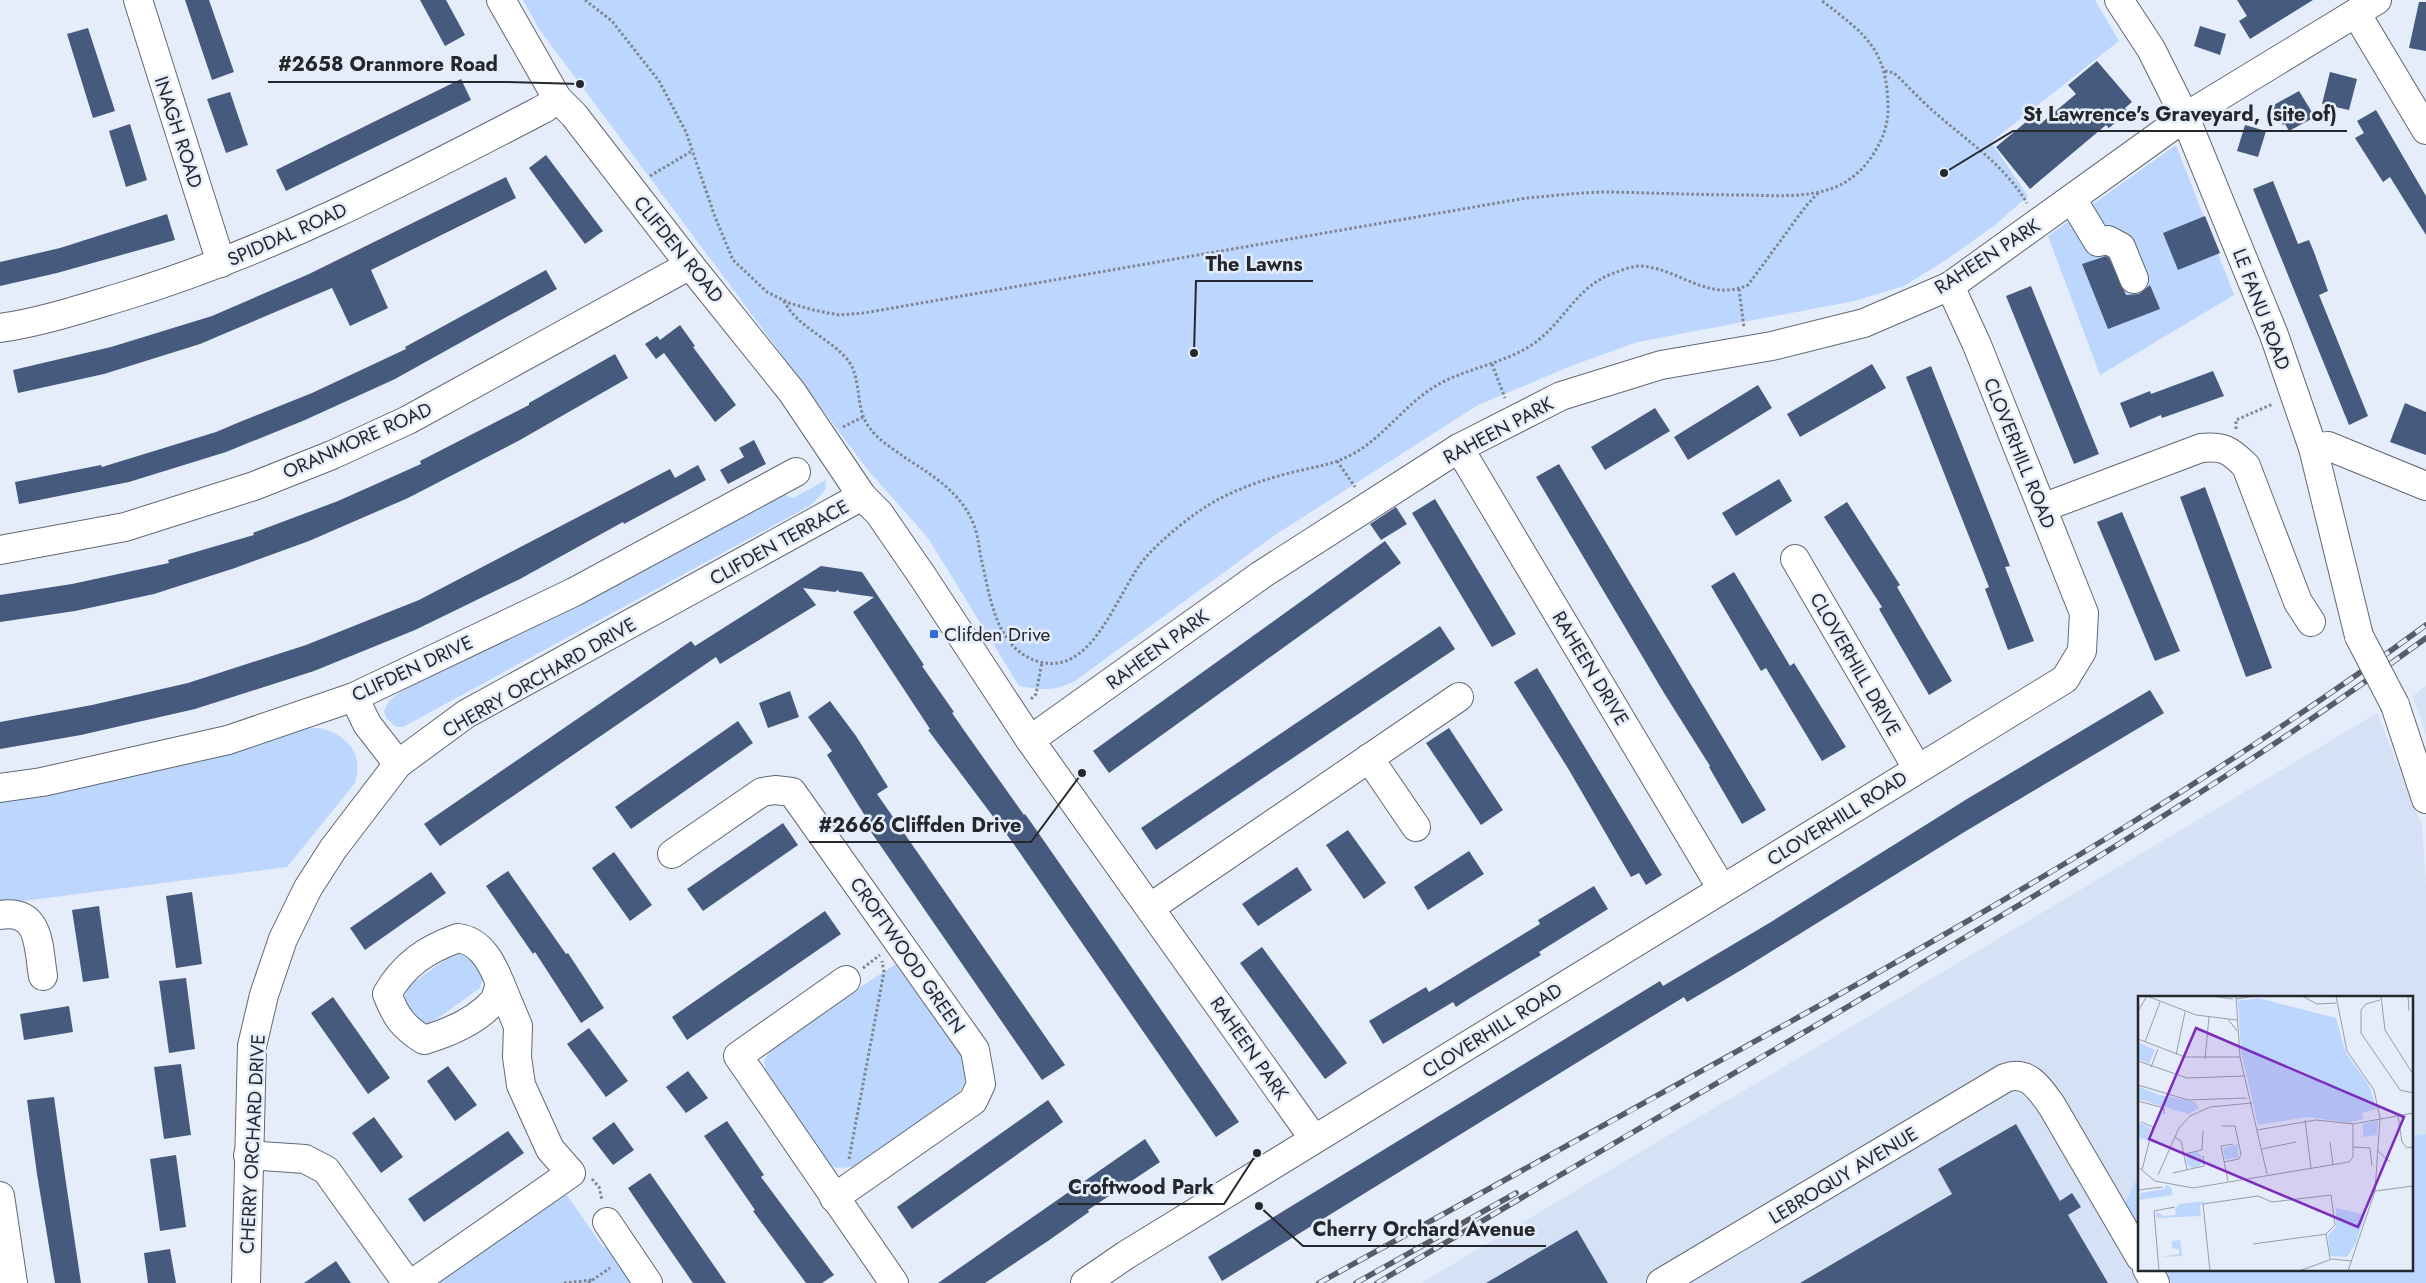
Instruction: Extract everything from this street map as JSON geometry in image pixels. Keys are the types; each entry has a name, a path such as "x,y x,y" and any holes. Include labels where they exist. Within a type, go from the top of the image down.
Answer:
{"street":[{"name":"INAGH ROAD","path":"138,0 221,263"},
{"name":"CLIFDEN ROAD","path":"501,0 557,98 574,115 690,265 792,392 862,496"},
{"name":"LE FANU ROAD","path":"2119,0 2151,49 2185,117 2274,336 2312,448 2359,636 2396,705 2426,799"},
{"name":"RAHEEN PARK","path":"1314,1139 1151,907 1030,740 1261,575 1459,448 1561,396 1661,365 1746,351 1864,324 1950,286 2185,117 2367,6"},
{"path":"2367,6 2426,130"},
{"name":"SPIDDAL ROAD","path":"0,328 66,314 145,290 289,236 399,184 545,108 557,98"},
{"path":"2072,199 2098,242 2108,240 2121,247 2134,279"},
{"name":"ORANMORE ROAD","path":"0,550 125,527 254,486 332,455 408,420 690,265"},
{"name":"CLOVERHILL ROAD","path":"1085,1283 1126,1255 1314,1139 2064,679 2082,651 2084,613 1977,345 1950,286"},
{"path":"2042,508 2201,448 2219,446 2233,453 2246,466 2298,602 2311,622"},
{"path":"2312,448 2328,446 2426,486"},
{"name":"RAHEEN DRIVE","path":"1459,448 1722,889"},
{"name":"CLIFDEN DRIVE","path":"0,788 42,782 228,740 354,697 574,592 796,472"},
{"name":"CLIFDEN TERRACE","path":"673,601 862,496 879,513 918,568 1030,740"},
{"name":"CLOVERHILL DRIVE","path":"1795,560 1917,768"},
{"name":"CHERRY ORCHARD DRIVE","path":"246,1283 252,1046 264,995 283,939 308,888 333,849 398,764 466,714 673,601"},
{"path":"354,697 367,724 398,764"},
{"path":"1151,907 1459,697"},
{"path":"1369,758 1416,827"},
{"name":"CROFTWOOD GREEN","path":"672,854 762,792 775,790 792,792 890,948 974,1050 981,1084 973,1101 845,1190"},
{"path":"0,916 13,913 29,920 35,930 43,976"},
{"path":"846,980 738,1056 845,1190 894,1283"},
{"path":"413,1283 571,1174 550,1149 521,1085 517,1057 518,1026 500,983"},
{"name":"LEBROQUY AVENUE","path":"1661,1283 2005,1078 2019,1075 2027,1077 2040,1088 2052,1106 2138,1254"},
{"path":"248,1156 305,1159 326,1170 407,1283"},
{"path":"0,1196 13,1283"},
{"path":"607,1222 648,1283"},
{"path":"2148,1270 2155,1283"}],"path":[{"path":"585,0 612,21 659,81 686,132 715,217 733,260 767,292 784,300 839,315 864,313 1526,198 1606,192 1788,196 1820,192 1843,184 1860,172 1884,134 1888,114 1888,88 1885,70 1875,48 1858,28 1821,0"},
{"path":"1885,70 1894,73 1938,116 1976,145 2003,170 2038,223"},
{"path":"632,191 654,174 692,151"},
{"path":"784,300 788,309 804,324 836,347 850,362 858,384 861,410 867,426 880,440 948,487 964,508 974,526 993,614 1008,638 1027,656 1042,662 1059,663 1085,649 1099,633 1145,557 1177,529 1216,500 1251,485 1352,455 1377,438 1419,398 1439,384 1492,364 1532,345 1554,328 1574,300 1596,280 1638,266 1665,271 1715,290 1735,291 1748,285 1806,206 1820,192"},
{"path":"1739,289 1746,351"},
{"path":"1492,364 1512,421"},
{"path":"2233,453 2236,420 2294,394"},
{"path":"1337,461 1368,506"},
{"path":"1013,714 1036,694 1042,662"},
{"path":"846,980 890,948"},
{"path":"845,1190 884,972 890,948"},
{"path":"571,1174 589,1176 599,1187 607,1222"},
{"path":"564,1283 593,1280"}],"shaded area":[{"path":"523,0 2095,0 2119,41 1991,142 2028,196 1995,225 1946,260 1904,286 1854,301 1638,342 1576,364 1478,405 1275,535 1075,681 1060,687 1042,689 1019,686 928,538 867,469 539,29"},
{"path":"2176,145 2234,295 2100,375 2048,236"},
{"path":"826,480 825,490 811,505 403,727 396,727 386,718 384,711 389,701 400,692 591,595 780,493 793,498"},
{"path":"2426,686 2426,735 2413,696"},
{"path":"2377,713 2422,826 2426,885 2426,1283 1421,1283"},
{"path":"320,728 332,732 347,742 356,756 357,773 355,783 287,867 0,904 0,798 299,729"},
{"path":"455,953 470,955 484,973 480,988 434,1021 427,1023 413,1019 404,1000 408,986"},
{"path":"899,962 967,1060 967,1078 959,1093 855,1167 836,1168 820,1159 767,1081 764,1061 775,1043"},
{"path":"2426,1134 2426,1283 2171,1283 2164,1270 2414,1270 2414,1136"},
{"path":"2138,1181 2138,1229 2124,1206 2135,1182"},
{"path":"564,1191 603,1247 610,1248 636,1283 440,1283 444,1275"}],"building":[{"path":"185,0 209,0 234,72 212,80"},
{"path":"420,0 446,0 465,35 445,46"},
{"path":"2237,0 2313,0 2250,39 2239,21 2247,16"},
{"path":"2419,2 2426,2 2426,51 2409,48"},
{"path":"2200,26 2226,34 2220,55 2194,46"},
{"path":"88,28 115,111 93,118 67,34"},
{"path":"2097,61 2132,102 2125,108 2128,112 2109,128 2106,125 2030,189 1996,147 2032,117 2039,125 2076,94 2068,85"},
{"path":"2330,72 2357,79 2349,110 2322,104"},
{"path":"461,79 471,100 286,191 276,170"},
{"path":"2299,91 2315,117 2289,131 2285,124 2283,125 2272,106"},
{"path":"230,92 248,145 226,153 207,99"},
{"path":"2376,110 2426,196 2426,235 2390,177 2383,182 2355,138 2364,133 2357,121"},
{"path":"130,124 147,180 126,187 109,131"},
{"path":"2245,125 2266,131 2258,157 2237,151"},
{"path":"546,155 603,231 585,244 529,168"},
{"path":"506,177 516,198 371,270 388,308 350,326 332,288 200,344 104,374 18,393 13,370 111,347 212,316 309,274"},
{"path":"2273,181 2298,244 2309,240 2314,252 2328,291 2319,295 2368,416 2349,425 2253,189"},
{"path":"167,214 175,240 57,273 0,286 0,262 60,248"},
{"path":"2205,216 2220,253 2178,270 2163,233"},
{"path":"2106,256 2109,258 2126,295 2139,294 2150,285 2160,309 2108,329 2082,264"},
{"path":"546,270 557,289 395,379 305,420 226,452 129,482 19,504 15,482 101,465 102,467 216,432 312,393 406,349 405,347"},
{"path":"2031,286 2099,454 2074,464 2006,296"},
{"path":"680,325 695,346 693,347 736,405 715,422 664,353 656,359 645,344 657,336 660,340"},
{"path":"615,354 628,378 520,440 408,498 309,541 235,568 154,594 75,611 0,622 0,595 72,584 169,563 168,560 254,535 253,533 338,501 421,464 420,461 529,405 529,403"},
{"path":"1872,364 1886,388 1800,437 1787,414"},
{"path":"1931,366 2010,566 2005,567 2034,641 2008,650 1985,589 1989,587 1906,377"},
{"path":"2213,371 2224,396 2162,418 2161,415 2130,428 2120,403 2150,391 2151,394"},
{"path":"1758,385 1772,408 1688,460 1674,437"},
{"path":"2405,403 2426,412 2426,455 2390,442"},
{"path":"1655,408 1670,431 1605,470 1591,447"},
{"path":"754,440 766,464 728,484 720,470 744,457 739,448"},
{"path":"1559,464 1766,810 1742,824 1710,766 1664,693 1536,477"},
{"path":"698,465 706,480 624,524 623,522 520,579 415,630 314,671 195,709 81,735 0,749 0,722 92,705 188,683 306,645 419,600 670,469 675,478"},
{"path":"1779,479 1792,501 1736,536 1722,513"},
{"path":"2205,487 2272,668 2246,677 2180,497"},
{"path":"1435,499 1516,634 1492,647 1412,513"},
{"path":"1847,502 1900,585 1897,587 1952,681 1929,695 1879,609 1882,607 1824,517"},
{"path":"1396,507 1407,524 1381,540 1370,524"},
{"path":"2122,512 2180,651 2155,661 2097,522"},
{"path":"1385,541 1401,563 1109,773 1093,751"},
{"path":"821,566 862,572 954,712 952,713 1035,828 1239,1122 1216,1137 1013,843 928,730 930,729 853,612 874,597 839,592 838,590 835,592 803,588 816,605 720,664 716,657 440,846 424,824 691,641 695,646"},
{"path":"1734,572 1790,666 1794,663 1846,747 1822,761 1766,668 1761,671 1711,586"},
{"path":"1440,626 1455,649 1156,850 1141,828"},
{"path":"1537,668 1662,875 1646,885 1639,873 1631,877 1569,770 1514,682"},
{"path":"2150,690 2164,713 1966,831 1743,969 1687,1002 1684,997 1222,1281 1208,1257 1660,981 1663,986 1771,922 1967,799"},
{"path":"790,691 799,717 768,728 759,703"},
{"path":"830,701 856,736 888,787 877,794 1065,1065 1042,1080 869,829 872,827 827,755 832,751 808,717"},
{"path":"738,721 753,743 631,829 615,807"},
{"path":"1449,728 1503,810 1481,825 1426,743"},
{"path":"783,823 798,845 703,911 687,889"},
{"path":"1348,830 1386,883 1364,899 1326,845"},
{"path":"1469,851 1484,874 1428,910 1414,887"},
{"path":"614,852 652,905 630,921 592,868"},
{"path":"1297,867 1312,890 1258,926 1242,904"},
{"path":"508,871 566,954 568,953 604,1008 581,1023 535,952 533,954 486,886"},
{"path":"431,872 446,893 365,950 350,928"},
{"path":"1594,886 1608,909 1539,952 1541,955 1456,1007 1453,1002 1383,1044 1369,1021 1426,987 1429,992 1540,924 1538,920"},
{"path":"192,892 202,964 176,968 166,896"},
{"path":"99,906 109,978 83,982 72,910"},
{"path":"825,911 841,934 687,1040 672,1017"},
{"path":"1262,947 1347,1063 1325,1079 1240,963"},
{"path":"186,978 195,1049 169,1053 159,981"},
{"path":"333,997 390,1078 368,1094 311,1013"},
{"path":"69,1006 73,1032 24,1040 20,1014"},
{"path":"589,1028 628,1081 606,1097 567,1044"},
{"path":"181,1064 191,1135 164,1139 154,1067"},
{"path":"448,1066 477,1105 455,1121 427,1081"},
{"path":"688,1071 708,1098 686,1113 666,1087"},
{"path":"54,1097 81,1283 55,1283 37,1174 27,1100"},
{"path":"1048,1100 1063,1122 912,1229 897,1207"},
{"path":"374,1117 403,1157 381,1173 352,1133"},
{"path":"727,1121 764,1175 761,1177 834,1275 822,1283 806,1283 753,1211 755,1210 704,1136"},
{"path":"614,1122 634,1150 613,1165 592,1138"},
{"path":"2016,1124 2060,1201 2072,1193 2081,1207 2068,1215 2108,1283 1800,1283 1952,1194 1938,1169"},
{"path":"508,1131 524,1153 424,1222 408,1199"},
{"path":"1145,1139 1160,1162 1088,1210 1089,1212 1048,1241 985,1283 938,1283"},
{"path":"176,1155 186,1227 160,1231 150,1159"},
{"path":"650,1173 726,1283 693,1283 628,1188"},
{"path":"1577,1230 1608,1283 1486,1283"},
{"path":"170,1249 176,1283 148,1283 144,1253"},
{"path":"336,1261 351,1283 304,1283"}],"railway":[{"path":"1319,1283 1965,923 2122,829 2199,780 2276,730 2426,625"},
{"path":"1377,1283 1898,978 2052,885 2279,741 2426,638"},
{"path":"1356,1283 1516,1193"}],"place":[{"name":"#2658 Oranmore Road","path":"580,84"},
{"name":"St Lawrence's Graveyard, (site of)","path":"1944,173"},
{"name":"The Lawns","path":"1194,353"},
{"name":"Clifden Drive","path":"934,634"},
{"name":"#2666 Cliffden Drive","path":"1082,773"},
{"name":"Croftwood Park","path":"1257,1153"},
{"name":"Cherry Orchard Avenue","path":"1259,1206"}]}
